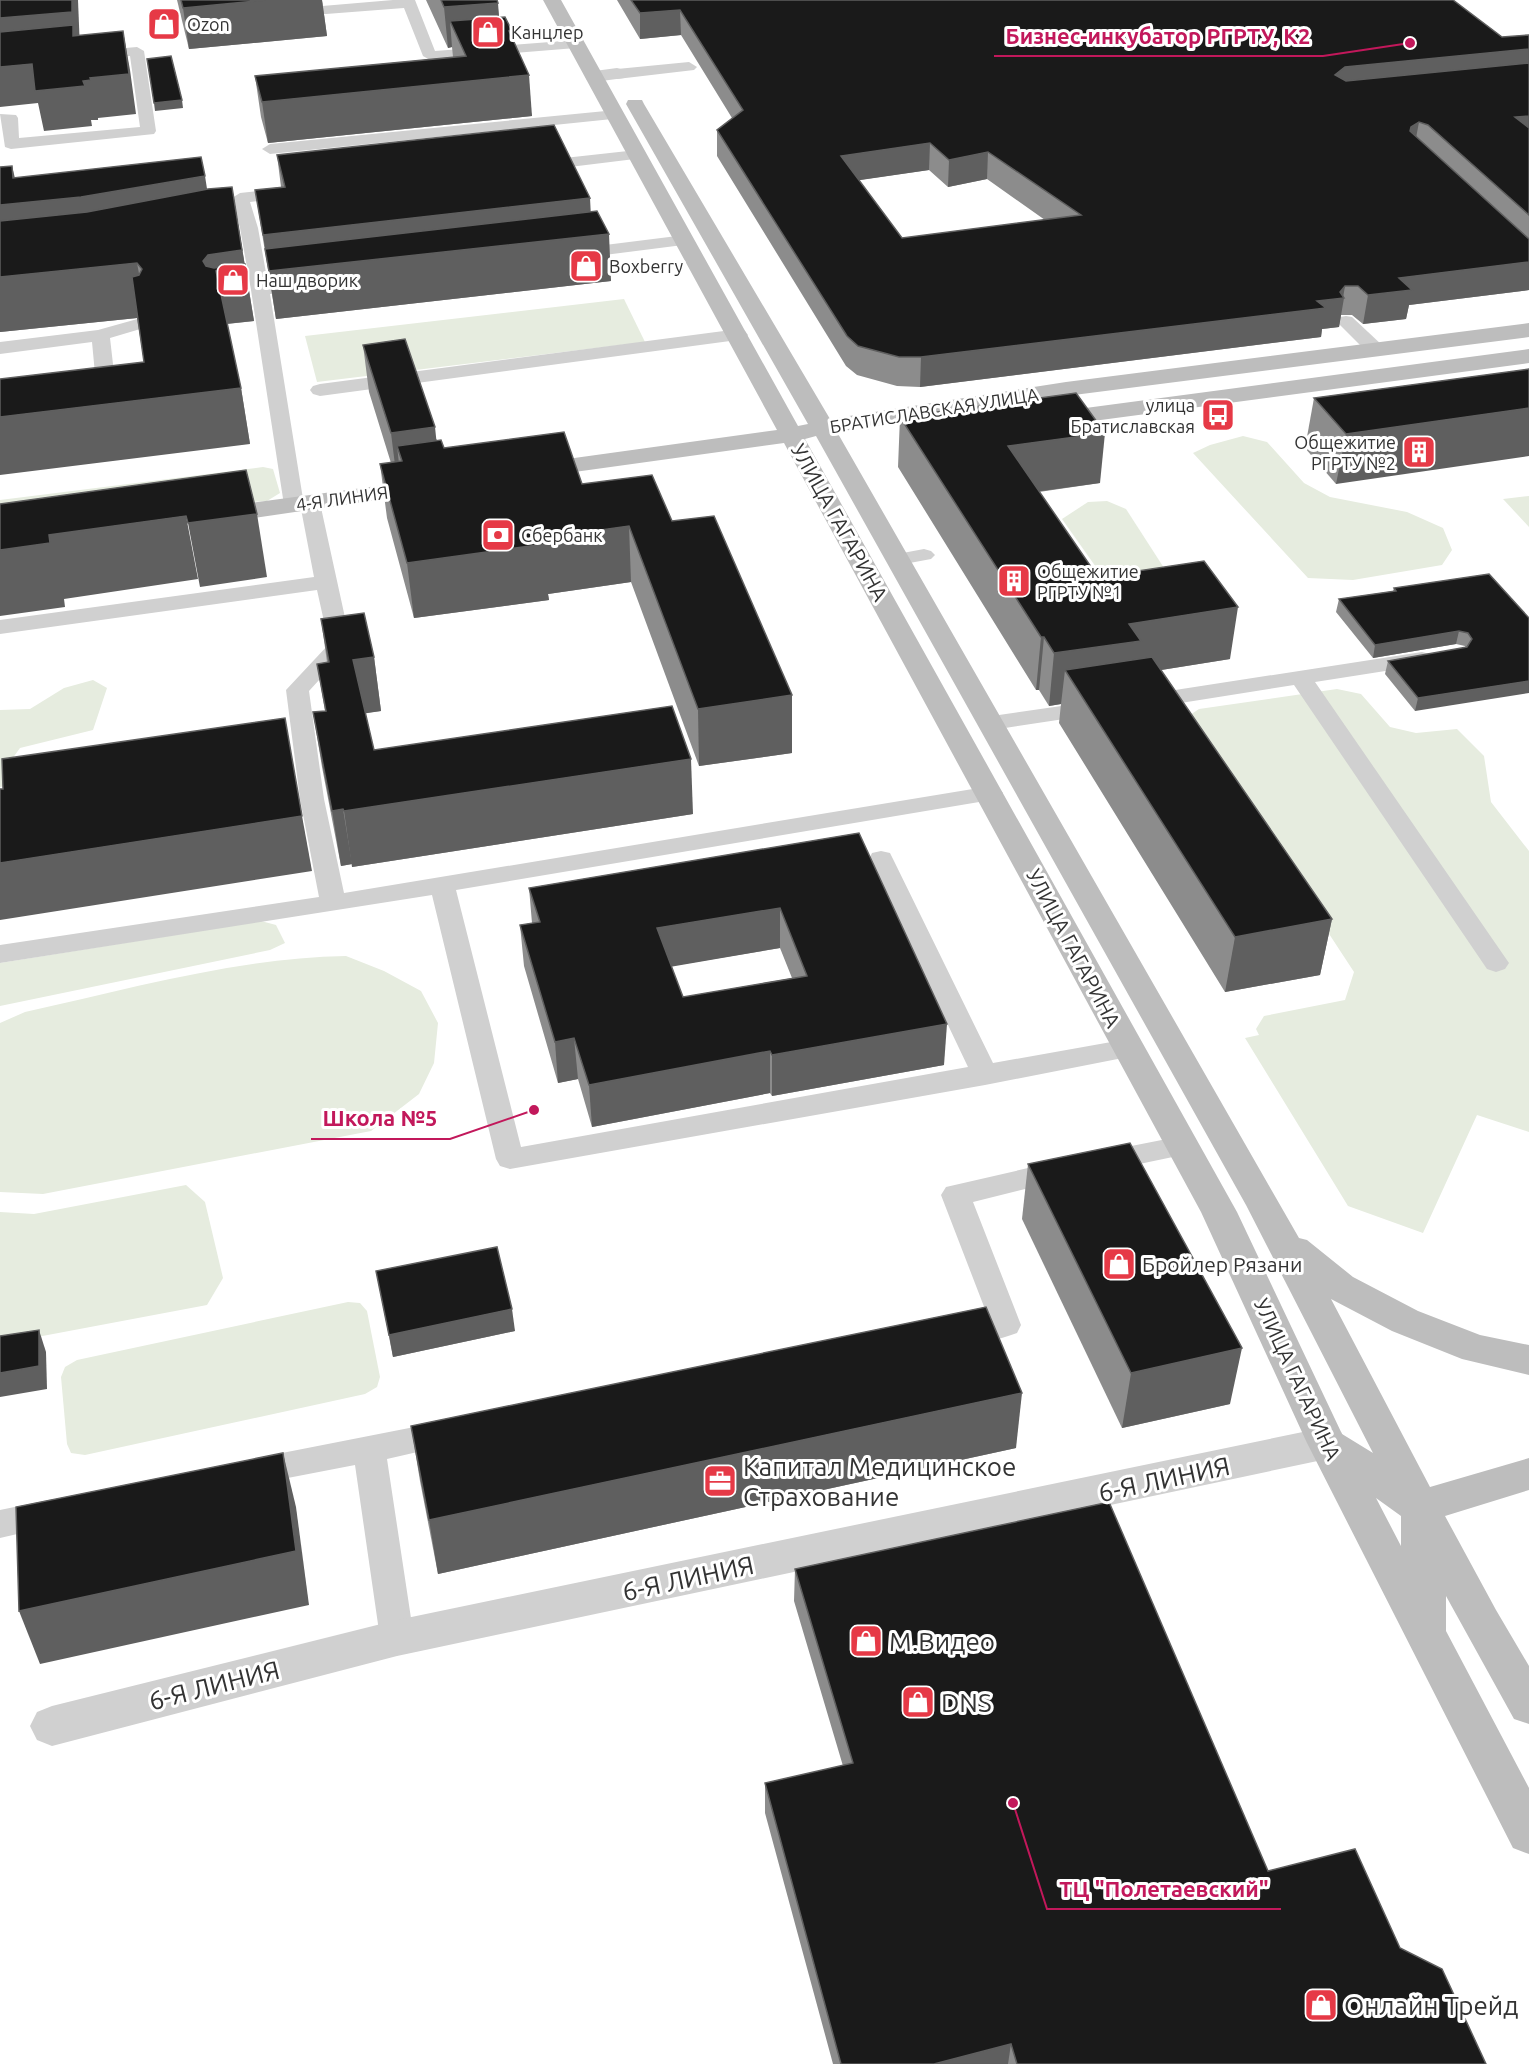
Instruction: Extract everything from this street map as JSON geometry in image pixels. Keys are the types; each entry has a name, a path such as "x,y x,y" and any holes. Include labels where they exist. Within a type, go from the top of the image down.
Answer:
{"main road":[{"name":"УЛИЦА ГАГАРИНА","path":"552,0 739,335 1220,1212 1327,1443 1529,1833"},
{"name":"УЛИЦА ГАГАРИНА","path":"606,52 617,74 912,557 992,723 1285,1243 1481,1623 1528,1702"},
{"name":"БРАТИСЛАВСКАЯ УЛИЦА","path":"792,435 840,439 1066,389 1529,330"},
{"name":"БРАТИСЛАВСКАЯ УЛИЦА","path":"1023,424 1529,356"},
{"path":"505,475 792,435"},
{"name":"4-Я ЛИНИЯ","path":"188,520 447,483"},
{"path":"1285,1243 1340,1287 1405,1321 1475,1349 1529,1360"},
{"path":"1327,1443 1420,1507"},
{"path":"1420,1507 1529,1474"},
{"path":"1420,1507 1428,1640"}],"street":[{"path":"594,76 617,74"},
{"name":"6-Я ЛИНИЯ","path":"52,1726 397,1638 1327,1443"}],"lane":[{"path":"267,15 409,1 430,56 576,44"},
{"path":"0,119 10,118 11,144 148,131 137,51 80,56"},
{"path":"617,74 689,67"},
{"path":"270,149 616,115"},
{"path":"518,168 637,155"},
{"path":"309,190 240,198 243,229 260,290 302,504 326,582 340,645 297,690 312,799 333,903"},
{"path":"552,257 685,240"},
{"path":"260,290 330,282"},
{"path":"243,312 263,309"},
{"path":"1346,321 1376,350"},
{"path":"0,348 100,335 141,323"},
{"path":"83,402 107,399 100,335"},
{"path":"320,390 739,335"},
{"path":"0,627 326,582"},
{"path":"992,723 1301,679 1445,655"},
{"path":"1301,679 1496,963"},
{"path":"0,954 333,903 991,793"},
{"path":"880,860 985,1075"},
{"path":"442,885 510,1159 1128,1048"},
{"path":"936,1339 1006,1325 956,1195 1182,1146"},
{"path":"219,1479 473,1428"},
{"path":"369,1448 397,1638"},
{"path":"0,1524 81,1508"}],"shaded area":[{"path":"624,299 645,342 317,382 305,336"},
{"path":"1243,436 1267,442 1304,483 1330,497 1407,512 1443,528 1452,550 1442,565 1353,580 1308,578 1193,453 1210,445"},
{"path":"263,467 273,469 280,493 267,501 0,518 0,500"},
{"path":"1529,496 1529,527 1503,499"},
{"path":"1107,501 1126,509 1175,585 1115,594 1062,519 1088,502"},
{"path":"93,680 107,688 93,730 20,748 12,759 15,784 0,787 0,710 30,709 64,688"},
{"path":"1337,689 1361,694 1390,727 1416,733 1457,729 1484,756 1491,802 1529,851 1529,1132 1477,1115 1423,1233 1348,1206 1245,1038 1259,1035 1256,1029 1264,1016 1345,1000 1354,972 1187,717 1199,709"},
{"path":"261,921 276,925 285,943 270,950 0,1006 0,963"},
{"path":"346,956 384,971 421,991 438,1023 434,1063 419,1094 371,1131 43,1194 0,1192 0,1023 25,1012 184,976 265,962"},
{"path":"186,1185 205,1202 223,1278 207,1305 0,1344 0,1212 34,1214"},
{"path":"348,1302 360,1303 367,1311 380,1377 377,1387 365,1394 85,1455 71,1453 67,1444 61,1377 65,1367 77,1360"}],"building":[{"path":"0,0 72,0 72,12 0,18"},
{"path":"181,0 266,0 183,8"},
{"path":"441,0 497,0 498,3 444,7"},
{"path":"631,0 1453,0 1502,37 1529,35 1529,49 1345,67 1335,75 1346,81 1529,63 1529,116 1515,117 1529,128 1529,215 1428,125 1419,122 1411,127 1410,131 1529,239 1529,262 1399,278 1412,290 1368,295 1358,286 1345,286 1340,292 1344,298 1317,301 1326,308 921,357 899,357 858,346 847,336 717,130 743,110 680,10 640,13","holes":["930,143 949,160 988,152 1081,215 902,238 841,156"]},
{"path":"505,17 529,75 262,102 255,76 466,56 450,21"},
{"path":"73,25 73,36 123,31 129,74 90,78 91,80 83,81 85,86 35,91 32,64 0,67 0,32"},
{"path":"171,56 182,100 154,103 147,59"},
{"path":"554,125 590,198 263,235 255,190 285,187 277,155"},
{"path":"201,157 205,176 81,197 0,205 0,167 12,166 13,178"},
{"path":"232,187 242,250 208,255 203,261 206,266 214,268 245,264 245,268 216,271 241,388 0,417 0,379 144,362 132,277 139,275 142,269 137,263 0,277 0,221 87,212 208,189"},
{"path":"597,211 609,234 269,271 265,249"},
{"path":"405,339 435,427 391,433 363,345"},
{"path":"1529,369 1529,408 1346,434 1314,398"},
{"path":"1076,393 1105,433 1008,446 1098,577 1204,561 1238,607 1129,624 1141,641 1054,653 1044,637 1041,637 900,417"},
{"path":"564,432 582,484 652,475 672,521 714,516 792,695 698,709 629,526 543,538 545,544 407,563 380,464 402,461 397,446 441,440 444,448"},
{"path":"246,470 257,514 188,523 186,516 49,535 50,543 0,550 0,504"},
{"path":"1489,574 1529,618 1529,681 1418,698 1388,661 1467,647 1472,639 1468,633 1459,631 1375,645 1339,599 1396,591 1394,588"},
{"path":"364,613 374,657 353,660 374,750 672,706 691,759 332,811 313,712 326,711 317,664 329,662 321,619"},
{"path":"1152,657 1332,919 1235,937 1065,670"},
{"path":"285,718 302,816 0,863 2,759"},
{"path":"859,833 947,1024 772,1055 770,1051 589,1085 574,1038 555,1042 520,925 540,922 529,888","holes":["780,908 807,976 683,997 657,928"]},
{"path":"1130,1143 1242,1348 1131,1373 1028,1164"},
{"path":"497,1247 512,1309 389,1335 376,1271"},
{"path":"986,1307 1022,1393 429,1520 411,1426"},
{"path":"39,1330 39,1366 0,1373 0,1336"},
{"path":"283,1453 296,1551 19,1611 16,1507"},
{"path":"1109,1502 1268,1871 1355,1849 1400,1948 1442,1969 1486,2064 1017,2064 1011,2044 934,2064 841,2064 765,1783 853,1763 795,1569"}],"place":[{"name":"Ozon","path":"164,24"},
{"name":"Канцлер","path":"488,32"},
{"name":"Бизнес-инкубатор РГРТУ, К2","path":"1410,43"},
{"name":"Boxberry","path":"586,266"},
{"name":"Наш дворик","path":"233,280"},
{"name":"улица Братиславская","path":"1218,415"},
{"name":"Общежитие РГРТУ №2","path":"1419,452"},
{"name":"Сбербанк","path":"498,535"},
{"name":"Общежитие РГРТУ №1","path":"1014,581"},
{"name":"Школа №5","path":"534,1110"},
{"name":"Бройлер Рязани","path":"1119,1264"},
{"name":"Капитал Медицинское Страхование","path":"720,1481"},
{"name":"М.Видео","path":"866,1641"},
{"name":"DNS","path":"918,1702"},
{"name":"ТЦ \"Полетаевский\"","path":"1013,1803"},
{"name":"Онлайн Трейд","path":"1321,2005"}]}
